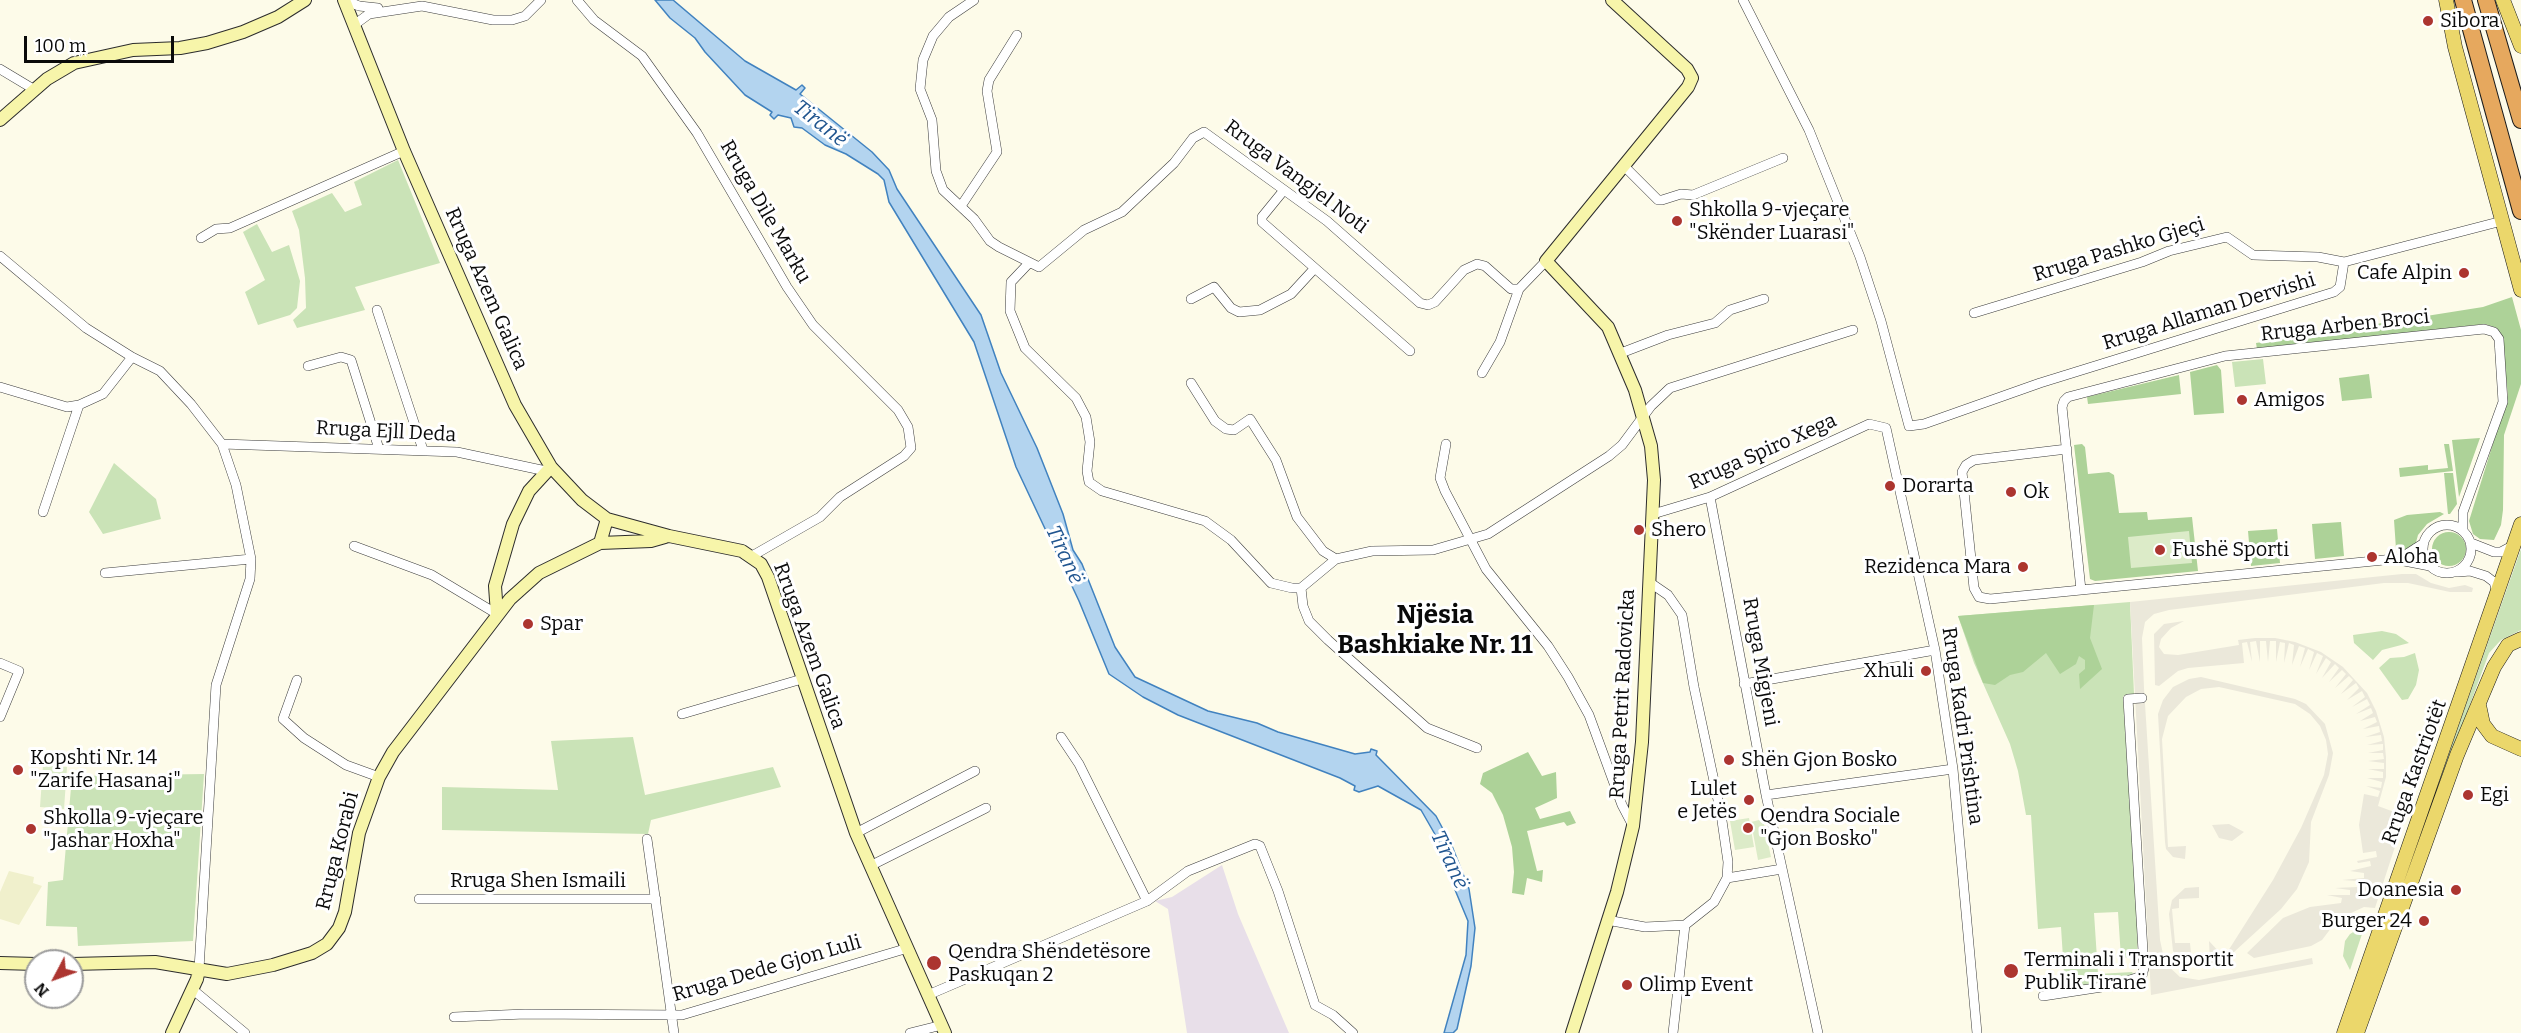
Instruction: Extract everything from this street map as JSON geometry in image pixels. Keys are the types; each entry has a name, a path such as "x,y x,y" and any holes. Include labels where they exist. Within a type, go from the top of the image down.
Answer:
{"highway":[{"path":"2463,0 2521,210"},
{"path":"2486,0 2521,120"}],"main road":[{"path":"0,120 35,90 74,63 133,50 180,48 207,43 243,32 278,16 305,0"},
{"name":"Rruga Azem Galica","path":"344,0 404,151 515,405 549,469 606,519 752,556 768,578 856,833 943,1029"},
{"path":"1546,261 1688,87 1692,78 1687,69 1612,0"},
{"path":"2446,0 2455,46 2521,290"},
{"path":"2503,0 2521,46"},
{"name":"Rruga Petrit Radovicka","path":"1546,261 1595,310 1608,327 1621,353 1651,446 1653,514 1642,742 1634,826 1572,1033"},
{"path":"497,614 495,586 513,524 529,491 549,469"},
{"path":"606,519 600,543 651,541 669,536"},
{"name":"Rruga Kastriotët","path":"2344,1033 2521,525"},
{"name":"Rruga Korabi","path":"84,964 154,962 227,974 253,971 312,953 327,944 339,928 345,912 359,833 379,777 393,752 497,614 539,573 600,543"},
{"name":"Rruga Kastriotët","path":"2357,1033 2457,754 2498,657 2508,645 2521,639"},
{"path":"2479,705 2483,724 2492,736 2521,749"},
{"path":"0,963 24,964"},
{"path":"172,1033 199,969"}],"street":[{"path":"344,0 374,8 442,8 493,20 512,20 525,16 541,0"},
{"name":"Rruga Dile Marku","path":"577,0 601,26 642,56 664,90 698,133 787,287 813,325 898,410 908,427 911,448 904,456 840,497 820,517 752,556"},
{"path":"974,0 949,17 933,36 923,60 920,89 932,120 934,159 939,182 951,199 961,206 990,241 1029,262 1011,282 1010,311 1020,340 1076,398 1088,424 1089,482 1102,491 1205,521 1231,540 1271,583 1301,588 1336,559 1372,551 1433,550 1488,534 1581,477 1622,445 1642,416 1670,388 1853,330"},
{"path":"1746,4 1756,0"},
{"name":"Rruga Allaman Dervishi","path":"1746,4 1809,130 1860,258 1881,321 1909,426 1924,424 2040,384 2334,292 2340,287 2344,262"},
{"path":"356,28 385,10 401,7"},
{"path":"961,206 997,152 987,91 989,80 1017,35"},
{"path":"0,69 35,90"},
{"name":"Rruga Vangjel Noti","path":"1029,262 1040,267 1084,230 1122,212 1174,163 1193,138 1204,132 1327,221 1420,303 1428,305 1435,302 1464,270 1477,264 1485,266 1511,289 1520,289"},
{"path":"201,238 216,229 231,228 404,151"},
{"path":"1624,166 1658,201 1681,194 1693,195 1783,158"},
{"path":"1284,190 1262,217 1262,222 1410,351"},
{"path":"2344,262 2502,221"},
{"name":"Rruga Pashko Gjeçi","path":"1974,313 2142,262 2169,251 2227,237 2253,255 2318,257 2344,262"},
{"path":"0,256 67,313 132,357 160,371 191,404 222,444 236,485 251,559 250,579 216,685 199,969"},
{"path":"1482,373 1500,342 1520,289 1546,261"},
{"path":"1191,299 1214,287 1231,308 1250,313 1271,306 1291,294 1314,268"},
{"path":"1621,353 1668,335 1715,323 1730,310 1764,299"},
{"path":"377,310 423,450"},
{"name":"Rruga Arben Broci","path":"2081,590 2062,407 2068,397 2225,356 2484,329 2494,332 2499,339 2503,402 2463,512 2463,530"},
{"path":"0,387 67,407 79,405 103,394 132,357"},
{"path":"308,366 341,357 351,360 378,449"},
{"path":"1191,383 1215,421 1226,429 1234,430 1250,419 1276,460 1297,517 1323,551 1336,559"},
{"path":"43,512 79,405"},
{"name":"Rruga Spiro Xega","path":"1653,514 1710,496 1869,424 1886,428"},
{"name":"Rruga Kadri Prishtina","path":"1886,428 1935,650 1953,769 1977,1033"},
{"name":"Rruga Ejll Deda","path":"222,444 457,452 549,469"},
{"path":"1446,444 1440,478 1486,569 1548,646 1568,677 1589,715 1622,805 1634,826"},
{"path":"2067,449 1974,460 1966,465 1962,472 1974,588 1979,597 1990,599 2400,559 2430,566 2442,573 2470,571 2486,576 2494,582 2498,595"},
{"name":"Rruga Migjeni","path":"1710,496 1766,795 1818,1033"},
{"path":"2400,559 2414,552 2424,543 2431,531 2463,512"},
{"path":"2443,525 2457,526 2463,530 2471,543 2480,548 2501,552 2516,543"},
{"path":"2424,543 2423,551 2430,566"},
{"path":"2456,572 2468,563 2471,543"},
{"path":"354,546 432,575 497,614"},
{"path":"105,573 251,559"},
{"path":"1607,920 1645,927 1685,924 1713,902 1727,878 1728,862 1721,814 1694,687 1682,615 1668,595 1649,582"},
{"path":"1301,588 1304,606 1310,621 1328,640 1427,728 1478,748"},
{"path":"1744,684 1935,650"},
{"path":"0,663 19,671 0,717"},
{"path":"682,714 802,679"},
{"path":"297,680 283,719 304,738 345,765 379,777"},
{"path":"2043,996 2115,985 2142,976 2144,968 2128,699 2142,698"},
{"path":"1061,737 1079,764 1147,901"},
{"path":"1766,795 1953,769"},
{"path":"856,833 975,771"},
{"path":"870,866 986,808"},
{"path":"646,839 674,1033"},
{"path":"928,995 1147,901 1188,871 1250,844 1260,846 1296,942 1308,991 1315,1005 1333,1015 1353,1033"},
{"path":"1727,878 1782,869"},
{"name":"Rruga Shen Ismaili","path":"419,899 656,899"},
{"path":"1673,1033 1685,924"},
{"name":"Rruga Dede Gjon Luli","path":"454,1017 525,1014 682,1015 908,948"},
{"path":"192,989 245,1033"},
{"path":"910,1033 943,1029"}],"shaded area":[{"path":"2416,574 2431,583 2449,588 2465,585 2473,588 2472,592 2450,592 2408,583 2384,583 2169,610 2154,614 2145,622 2142,638 2144,688 2160,940 2165,963 2180,977 2199,980 2312,958 2313,964 2151,995 2130,602"},
{"path":"2184,621 2171,628 2161,639 2159,647 2164,654 2178,655 2239,645 2238,640 2255,638 2275,638 2295,642 2321,652 2343,667 2367,693 2376,711 2384,737 2386,757 2386,777 2378,806 2405,816 2375,908 2364,907 2338,919 2322,940 2311,946 2254,958 2247,953 2283,918 2310,907 2341,903 2342,898 2327,895 2350,895 2350,890 2335,888 2357,887 2357,881 2342,880 2364,878 2364,873 2350,871 2371,866 2370,861 2358,863 2357,861 2377,857 2376,851 2363,853 2359,825 2364,794 2378,797 2380,791 2366,786 2381,788 2382,782 2367,778 2383,778 2383,772 2368,769 2384,769 2384,763 2368,761 2384,759 2383,753 2368,753 2383,750 2383,744 2367,745 2382,741 2381,735 2365,737 2380,732 2379,726 2363,729 2377,722 2375,717 2360,721 2373,713 2371,708 2356,714 2370,705 2367,699 2352,707 2365,697 2362,691 2347,700 2359,688 2356,683 2341,694 2353,680 2349,676 2335,688 2346,674 2342,670 2329,682 2339,668 2335,664 2322,678 2331,662 2326,658 2316,674 2323,656 2317,653 2309,670 2314,652 2308,649 2300,667 2305,648 2299,646 2292,665 2294,645 2289,643 2284,663 2285,643 2280,642 2276,662 2276,641 2270,641 2268,662 2266,641 2260,641 2260,662 2256,641 2250,642 2252,662 2247,642 2242,643 2244,663 2188,668 2178,671 2159,686 2155,685 2154,634 2164,624"},
{"path":"2201,677 2295,699 2306,704 2325,724 2333,753 2329,775 2311,822 2309,862 2297,889 2281,909 2234,952 2210,966 2200,968 2185,965 2173,951 2169,914 2172,900 2185,888 2199,887 2199,898 2179,899 2179,908 2172,909 2175,943 2190,943 2192,963 2210,962 2209,941 2222,955 2228,951 2273,880 2301,828 2324,775 2328,754 2326,740 2320,726 2310,714 2295,704 2219,687 2201,689 2186,697 2168,716 2162,739 2168,847 2186,846 2185,859 2173,857 2166,849 2165,842 2158,714 2163,700 2173,687 2189,679"},
{"path":"2229,824 2244,832 2232,841 2219,838 2212,825"},
{"path":"1222,865 1238,914 1289,1033 1187,1033 1168,909 1155,901 1172,897"}],"green space":[{"path":"398,160 440,263 355,287 365,310 297,328 293,320 306,308 305,278 299,230 292,211 332,193 345,212 362,205 354,182"},
{"path":"257,224 272,252 289,245 300,281 297,308 290,315 258,325 245,292 265,280 243,232"},
{"path":"2512,297 2521,330 2521,384 2504,435 2503,510 2501,525 2494,540 2480,539 2473,534 2469,521 2508,395 2501,334 2497,328 2485,324 2257,349 2256,343 2483,307"},
{"path":"2263,359 2266,384 2235,387 2232,362"},
{"path":"2217,365 2221,370 2224,413 2194,415 2190,372"},
{"path":"2369,374 2372,398 2342,401 2339,378"},
{"path":"2179,375 2181,394 2088,404 2087,397"},
{"path":"2480,438 2459,497 2452,440"},
{"path":"2082,444 2085,447 2088,474 2109,472 2114,475 2119,513 2147,512 2148,520 2192,517 2198,571 2095,581 2090,579 2074,445"},
{"path":"2444,444 2449,444 2453,471 2400,477 2399,468 2428,465 2428,470 2448,468"},
{"path":"114,463 156,499 161,519 103,534 89,512"},
{"path":"2444,473 2453,473 2457,504 2450,514 2448,514"},
{"path":"2440,512 2444,514 2427,524 2418,535 2415,546 2402,552 2396,549 2394,520 2407,515"},
{"path":"2341,522 2344,556 2315,559 2312,524"},
{"path":"2277,529 2280,563 2251,566 2248,531"},
{"name":"Fushë Sporti","path":"2189,531 2192,563 2131,568 2128,537"},
{"path":"2449,532 2461,537 2466,549 2461,561 2449,566 2437,561 2432,549 2437,537"},
{"path":"2521,549 2521,630 2501,640 2489,653 2383,940"},
{"path":"2130,602 2134,694 2123,696 2138,934 2137,951 2133,957 2121,958 2118,912 2094,913 2098,974 2132,972 2134,975 2065,989 2061,927 2038,929 2031,815 2026,815 2018,771 2010,744 1974,663 1958,616"},
{"path":"2094,605 2090,638 2102,669 2080,689 2079,674 2085,669 2085,660 2079,656 2076,664 2060,674 2046,653 2023,672 2010,675 1995,685 1983,683 1958,616"},
{"path":"2382,631 2396,634 2409,643 2382,650 2373,660 2354,643 2353,635"},
{"path":"2415,653 2419,670 2416,685 2408,699 2402,700 2379,668 2390,658"},
{"path":"633,737 645,795 773,767 781,787 651,820 648,834 442,830 442,787 558,790 551,741"},
{"path":"1528,752 1542,776 1556,772 1557,798 1535,808 1540,819 1570,811 1576,823 1567,826 1564,822 1527,831 1537,871 1543,870 1542,882 1527,878 1524,895 1512,893 1514,872 1512,847 1503,815 1492,793 1480,784 1483,773"},
{"path":"43,765 67,767 64,809 40,807"},
{"path":"204,774 193,941 78,946 77,927 46,926 48,882 63,880 72,776"},
{"path":"1749,818 1754,847 1735,850 1730,821"},
{"path":"1763,819 1771,857 1758,860 1751,822"},
{"path":"9,871 34,877 33,883 42,886 19,925 0,919 0,892"},
{"path":"2365,925 2350,970 2343,956 2345,941 2350,934"}],"water":[{"name":"Tiranë","path":"655,0 673,0 745,61 796,90 802,85 805,88 800,94 872,152 889,170 897,189 981,315 1001,373 1037,448 1063,514 1073,550 1082,564 1115,647 1135,677 1208,711 1257,723 1278,732 1355,754 1370,752 1371,749 1377,751 1376,755 1436,816 1452,846 1469,889 1475,928 1471,966 1457,1029 1453,1033 1444,1033 1466,955 1468,921 1453,885 1444,850 1421,810 1378,786 1359,792 1354,790 1355,786 1340,778 1178,715 1143,697 1109,674 1079,601 1016,467 974,342 889,202 884,180 846,154 825,145 802,128 794,127 791,118 778,115 774,119 770,115 772,112 745,95 695,38 670,18"}],"place":[{"name":"Sibora","path":"2428,21"},
{"name":"Shkolla 9-vjeçare \"Skënder Luarasi\"","path":"1677,221"},
{"name":"Cafe Alpin","path":"2464,273"},
{"name":"Amigos","path":"2242,400"},
{"name":"Dorarta","path":"1890,486"},
{"name":"Ok","path":"2011,492"},
{"name":"Shero","path":"1639,530"},
{"name":"Fushë Sporti","path":"2160,550"},
{"name":"Aloha","path":"2372,557"},
{"name":"Rezidenca Mara","path":"2023,567"},
{"name":"Spar","path":"528,624"},
{"name":"Xhuli","path":"1926,671"},
{"name":"Shën Gjon Bosko","path":"1729,760"},
{"name":"Kopshti Nr. 14 \"Zarife Hasanaj\"","path":"18,770"},
{"name":"Egi","path":"2468,795"},
{"name":"Lulet e Jetës","path":"1749,800"},
{"name":"Qendra Sociale \"Gjon Bosko\"","path":"1748,828"},
{"name":"Shkolla 9-vjeçare \"Jashar Hoxha\"","path":"31,829"},
{"name":"Doanesia","path":"2456,890"},
{"name":"Burger 24","path":"2424,921"},
{"name":"Qendra Shëndetësore Paskuqan 2","path":"934,963"},
{"name":"Terminali i Transportit Publik Tiranë","path":"2011,971"},
{"name":"Olimp Event","path":"1627,985"}],"district":[{"name":"Njësia Bashkiake Nr. 11","path":"1435,631"}]}
